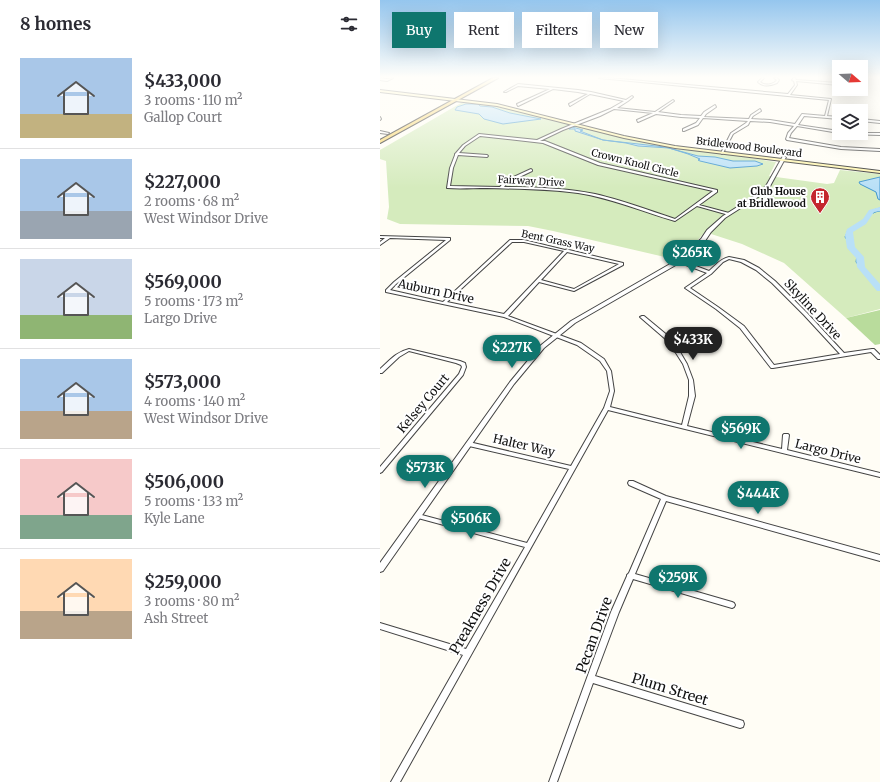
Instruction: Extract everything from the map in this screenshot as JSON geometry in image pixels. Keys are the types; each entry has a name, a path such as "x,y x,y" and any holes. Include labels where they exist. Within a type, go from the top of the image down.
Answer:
{"main road":[{"path":"382,134 421,114"},
{"path":"380,142 429,114"},
{"name":"Bridlewood Boulevard","path":"537,114 654,143 880,171"},
{"name":"Bridlewood Boulevard","path":"555,114 653,139 724,151"}],"street":[{"path":"538,141 554,132 597,114"},
{"path":"638,121 653,114"},
{"path":"660,114 750,120 832,131"},
{"path":"684,130 697,124 704,114"},
{"path":"724,151 732,134 748,124 754,114"},
{"path":"832,117 805,115 789,133 787,139 841,149 880,150"},
{"path":"868,121 880,122"},
{"path":"868,134 880,134"},
{"name":"Crown Knoll Circle","path":"456,154 464,146 480,135 538,141 552,144 599,164 716,191 675,220"},
{"path":"456,154 487,156"},
{"name":"Fairway Drive","path":"456,154 453,160 448,187 569,191 623,203 675,220"},
{"path":"380,569 383,559 418,516 524,367 542,347 556,334 590,312 679,261 703,240 710,230 728,214 765,190 772,181 783,159"},
{"path":"502,188 506,182 531,170"},
{"path":"569,191 574,186"},
{"path":"623,203 629,199"},
{"path":"697,205 728,214"},
{"name":"Auburn Drive","path":"380,237 450,239 387,291 505,316 556,334"},
{"path":"380,244 388,238"},
{"name":"Bent Grass Way","path":"444,303 511,241 524,241 622,264 574,290 538,280"},
{"path":"505,316 566,250"},
{"name":"Skyline Drive","path":"729,258 742,262 760,271 782,288 843,355 773,367 742,328 718,308 687,288 729,258"},
{"path":"679,261 710,272"},
{"path":"642,317 670,341 685,364 691,380 692,396 684,427"},
{"name":"Preakness Drive","path":"395,782 607,408 612,391 612,382 609,371 602,360 579,344 556,334"},
{"name":"Kelsey Court","path":"380,372 398,354 402,351 409,350 458,362 463,364 464,367 461,374 383,463 380,471"},
{"path":"843,355 872,350 880,358"},
{"name":"Largo Drive","path":"607,408 880,475"},
{"path":"784,452 786,435"},
{"name":"Halter Way","path":"469,444 573,468"},
{"path":"631,483 664,498 880,558"},
{"name":"Pecan Drive","path":"553,782 592,679 615,612 664,498"},
{"path":"418,516 528,546"},
{"path":"630,575 732,605"},
{"path":"380,626 468,653"},
{"name":"Plum Street","path":"592,679 740,724"}],"green space":[{"path":"441,114 534,114 638,140 776,162 769,176 827,184 834,183 840,170 880,174 880,309 846,318 784,263 742,244 705,232 694,244 673,261 669,258 528,226 400,224 387,219 389,207 386,161 380,159 380,150"},
{"path":"880,310 880,344 875,345 846,318"}],"water":[{"path":"479,114 518,114 541,119 503,124 484,119"},
{"path":"572,127 583,130 580,131 603,140 575,131 575,129 569,129"},
{"path":"603,140 665,147 669,148 638,146"},
{"path":"671,149 698,156 715,157 733,161 755,161 763,164 757,166 730,168 700,161 698,160 700,159 688,154"},
{"path":"880,177 880,200 878,199 876,192 860,184 859,182"},
{"path":"880,208 880,211 872,214 863,223 851,229 848,234 848,238 851,245 861,256 858,262 866,273 880,286 880,290 856,262 857,255 845,237 848,230 864,220 870,211"}],"waterway":[{"path":"880,209 871,211 868,218 850,231 849,235 851,248 860,257 861,267 880,289"}],"place":[{"name":"Club House at Bridlewood","path":"820,214"}]}
